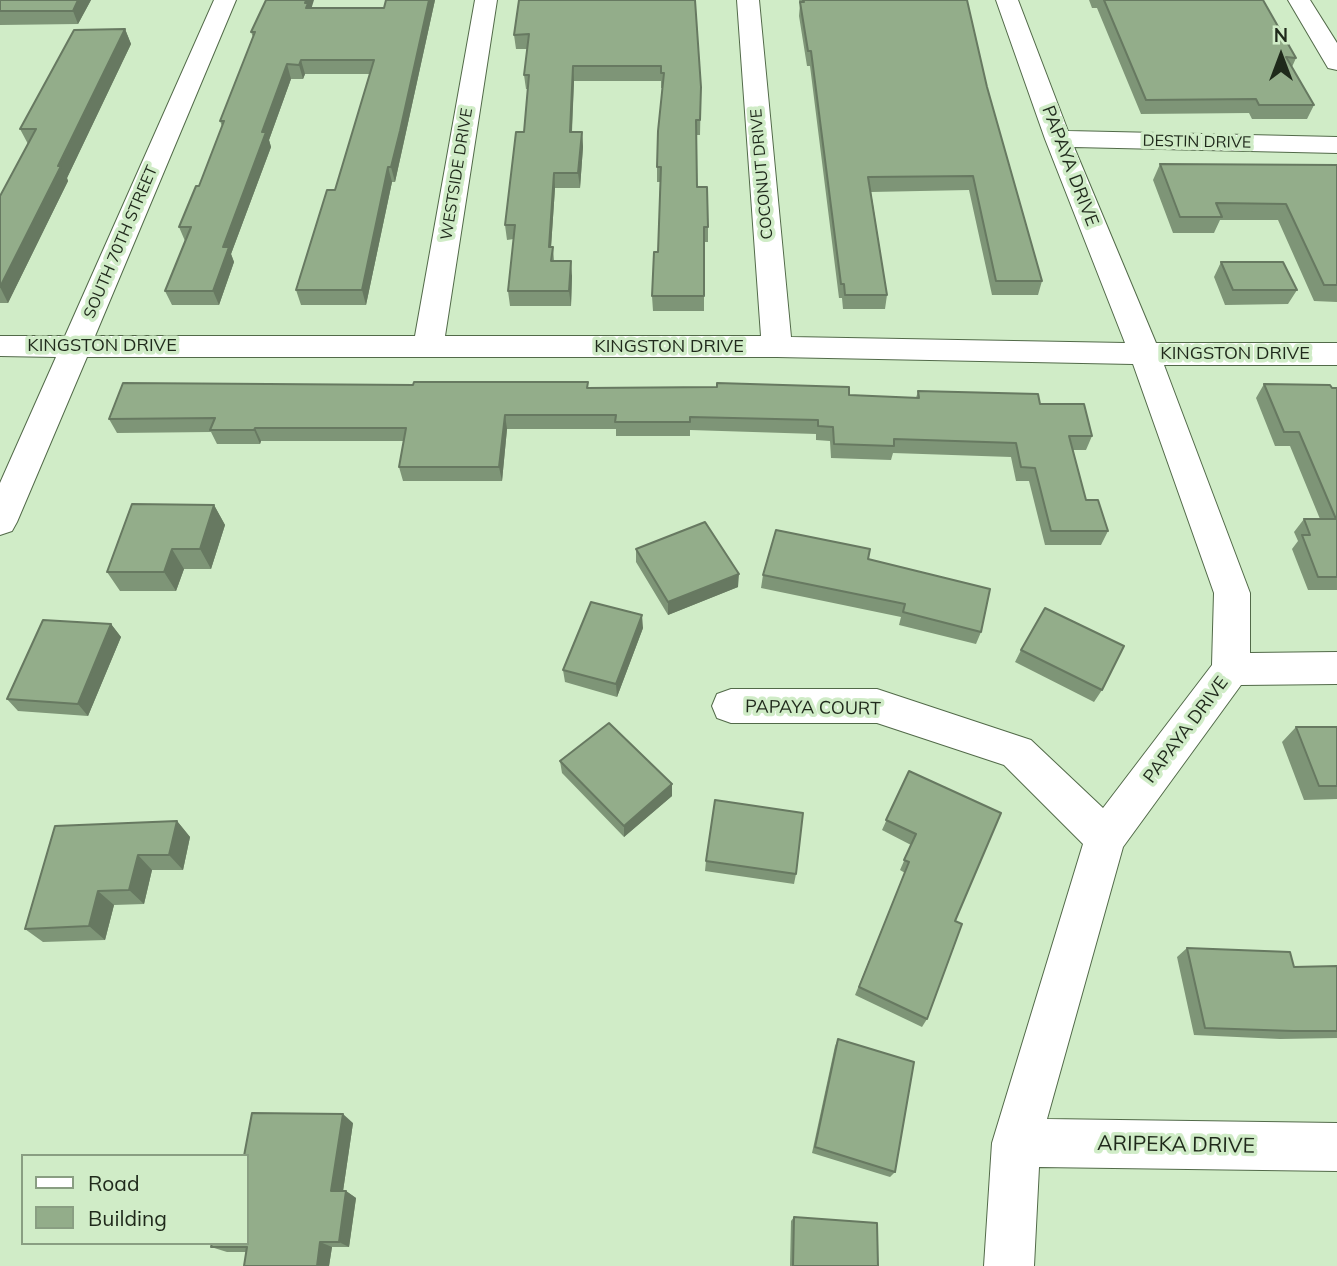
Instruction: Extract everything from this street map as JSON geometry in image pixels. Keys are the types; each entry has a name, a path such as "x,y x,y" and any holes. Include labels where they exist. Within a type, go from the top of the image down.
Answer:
{"street":[{"name":"SOUTH 70TH STREET","path":"0,522 225,0"},
{"name":"WESTSIDE DRIVE","path":"428,347 486,0"},
{"name":"COCONUT DRIVE","path":"748,0 778,347"},
{"name":"PAPAYA DRIVE","path":"1007,0 1058,139 1145,354 1232,593 1231,669 1105,838 1016,1143 1009,1266"},
{"path":"1299,0 1337,62"},
{"name":"DESTIN DRIVE","path":"1058,139 1337,145"},
{"name":"KINGSTON DRIVE","path":"0,346 778,347 1145,354 1337,354"},
{"path":"1231,669 1337,668"},
{"name":"PAPAYA COURT","path":"731,706 877,706 1017,752 1105,838"},
{"name":"ARIPEKA DRIVE","path":"1016,1143 1337,1147"}],"building":[{"path":"0,0 78,0 73,11 0,11"},
{"path":"266,0 306,0 306,8 384,8 386,0 429,0 400,131 391,167 388,167 362,290 296,290 327,190 335,190 374,60 301,60 299,65 287,64 262,132 266,132 223,247 229,247 213,291 165,291 191,227 179,227 196,186 199,186 224,121 220,121 255,32 251,32"},
{"path":"519,0 695,0 701,87 700,120 696,120 697,187 707,187 708,227 704,227 704,296 652,296 654,252 658,252 661,167 657,167 658,131 664,73 661,73 661,66 573,66 570,132 582,132 578,173 554,173 549,247 553,247 551,261 571,261 569,291 508,291 515,225 505,225 516,132 524,132 529,75 524,75 529,34 514,35"},
{"path":"803,0 967,0 987,87 1042,281 996,281 973,176 868,177 887,295 845,295 844,284 841,284 811,51 808,51 800,2 804,2"},
{"path":"1104,0 1263,0 1296,58 1286,57 1314,105 1259,105 1256,99 1146,100"},
{"path":"125,29 58,166 61,166 0,287 0,196 36,129 20,129 74,30"},
{"path":"1160,164 1337,165 1337,285 1324,285 1286,204 1216,203 1222,217 1180,217"},
{"path":"1221,262 1283,262 1297,290 1233,290"},
{"path":"414,382 588,382 587,388 717,387 717,383 849,387 849,395 919,398 918,391 1038,394 1040,404 1084,404 1092,436 1069,436 1086,500 1098,500 1108,531 1051,531 1035,468 1021,467 1016,443 894,439 894,446 834,444 833,427 818,426 818,420 690,417 690,422 615,422 616,415 505,415 499,467 399,467 406,428 210,430 215,418 109,419 123,383 413,385"},
{"path":"1264,384 1330,385 1337,388 1337,577 1318,577 1302,535 1310,535 1304,519 1336,519 1299,432 1284,432"},
{"path":"132,504 214,505 200,549 172,549 164,572 107,572"},
{"path":"705,522 739,574 668,602 636,549"},
{"path":"776,530 870,549 868,559 990,589 981,632 903,612 905,604 763,575"},
{"path":"591,602 642,615 616,684 563,670"},
{"path":"1045,608 1124,646 1102,690 1021,650"},
{"path":"43,620 111,624 78,704 7,699"},
{"path":"609,723 672,784 624,826 560,761"},
{"path":"1296,727 1337,727 1337,786 1319,786"},
{"path":"909,771 1001,813 955,921 962,924 927,1019 859,987 909,862 904,860 916,834 886,820"},
{"path":"715,800 803,813 796,874 706,861"},
{"path":"177,821 169,855 138,855 129,890 98,891 89,926 25,929 55,826"},
{"path":"1187,948 1290,952 1294,967 1337,966 1337,1031 1205,1028"},
{"path":"838,1039 914,1062 895,1172 815,1147"},
{"path":"252,1113 343,1114 331,1191 346,1191 339,1242 320,1242 317,1266 244,1266 247,1247 211,1247 248,1245 248,1154 244,1154"},
{"path":"794,1217 877,1223 878,1266 793,1266"}]}
